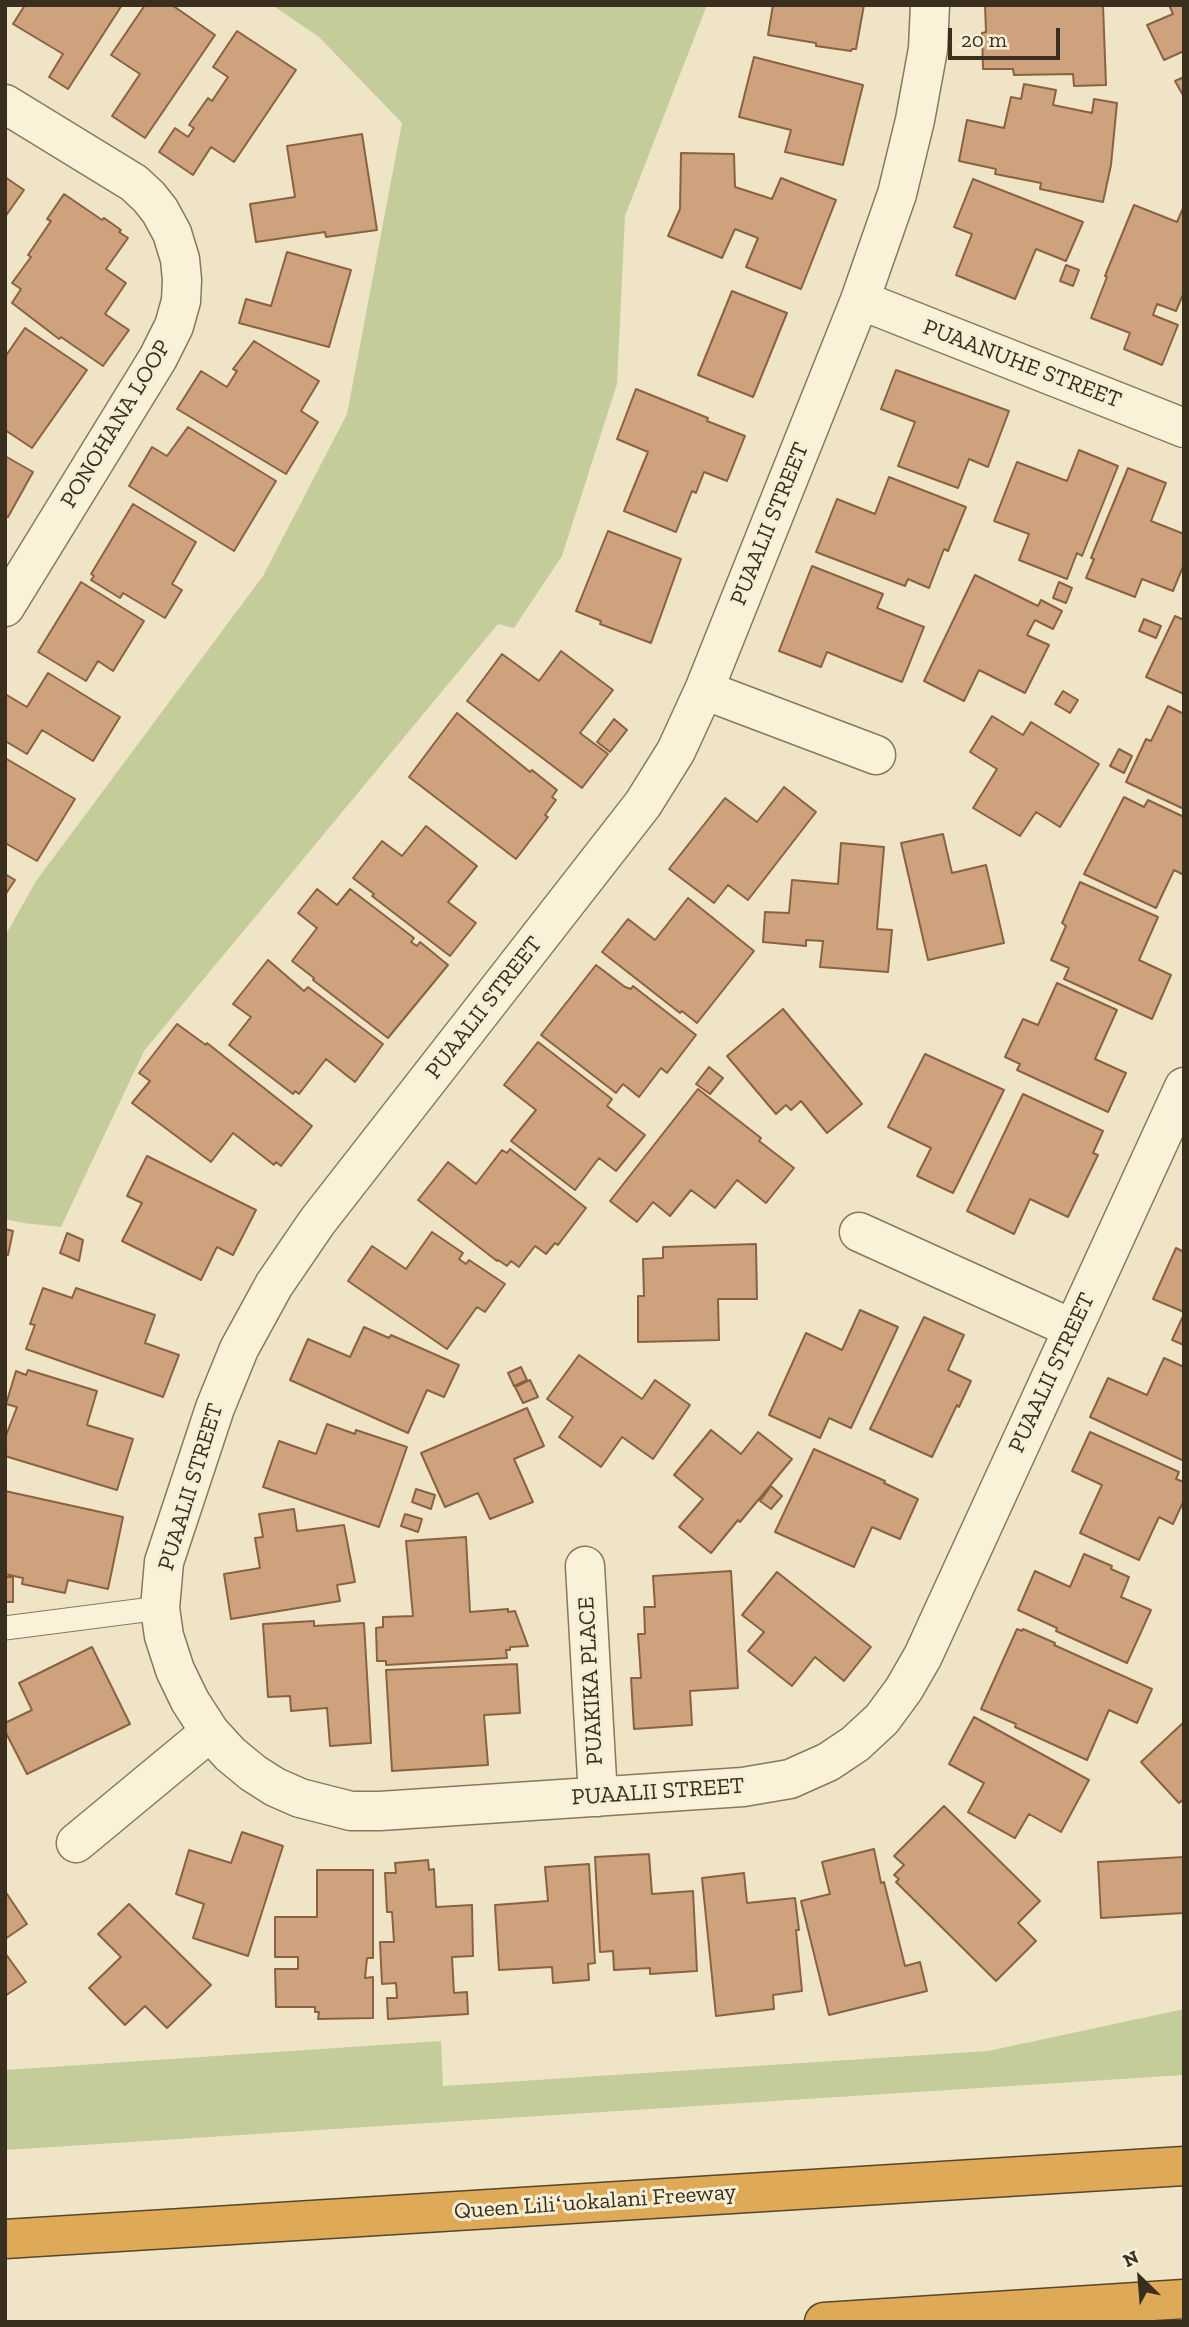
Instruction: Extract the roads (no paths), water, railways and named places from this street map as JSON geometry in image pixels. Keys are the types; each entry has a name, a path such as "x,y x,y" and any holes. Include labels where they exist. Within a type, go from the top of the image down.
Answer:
{"highway":[{"name":"Queen Liliʻuokalani Freeway","path":"5,2239 1184,2166"},
{"path":"824,2322 1184,2299"}],"street":[{"name":"PUAALII STREET","path":"930,5 928,49 915,121 897,194 860,300 704,690 676,751 643,804 317,1222 274,1285 239,1349 215,1408 164,1562 160,1608 164,1636 175,1670 190,1701 210,1732 230,1754 275,1787 300,1798 351,1811 743,1787 790,1779 828,1762 855,1744 882,1719 923,1656 1184,1087"},
{"name":"PONOHANA LOOP","path":"5,104 134,183 149,197 172,233 180,259 182,280 174,326 158,358 5,607"},
{"name":"PUAANUHE STREET","path":"860,300 1184,428"},
{"path":"704,690 876,755"},
{"path":"859,1232 1073,1329"},
{"name":"PUAKIKA PLACE","path":"584,1566 598,1797"},
{"path":"76,1843 210,1732"}],"lane":[{"path":"5,1628 160,1608"}]}
